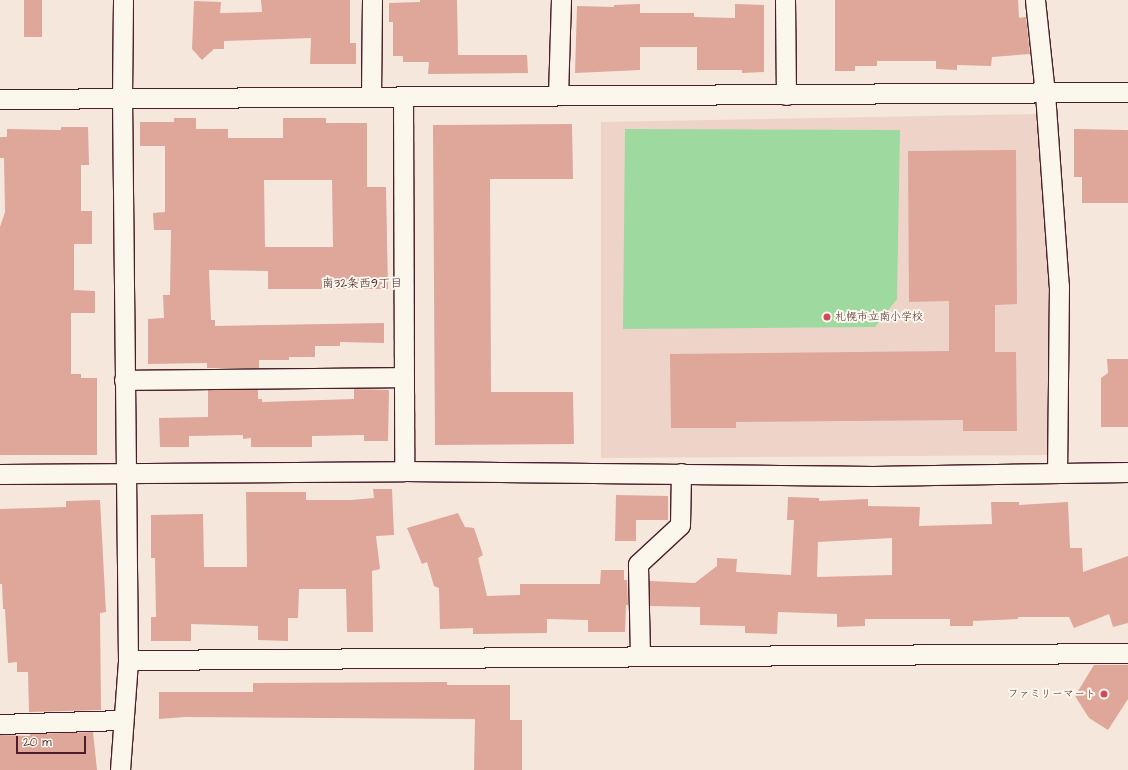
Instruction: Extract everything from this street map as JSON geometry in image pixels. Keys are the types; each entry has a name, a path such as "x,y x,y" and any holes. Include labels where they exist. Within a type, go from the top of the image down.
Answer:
{"street":[{"path":"120,770 128,660 124,380 122,98 123,0"},
{"path":"371,96 372,0"},
{"path":"558,95 561,0"},
{"path":"785,0 786,94"},
{"path":"1035,0 1045,93 1059,286 1057,473"},
{"path":"0,99 1128,92"},
{"path":"403,96 404,471"},
{"path":"124,380 404,377"},
{"path":"0,474 404,471 873,476 1128,472"},
{"path":"640,655 638,564 680,525 681,473"},
{"path":"128,660 640,655 1128,653"},
{"path":"0,724 123,720"}],"shaded area":[{"name":"札幌市立南小学校","path":"1037,114 1053,284 1050,455 601,458 601,122"}],"green space":[{"path":"625,129 900,130 897,299 875,327 623,329"}],"building":[{"path":"24,0 42,0 42,37 24,37"},
{"path":"261,0 350,0 350,43 356,43 356,64 310,64 311,38 224,41 224,49 214,49 202,60 192,49 194,1 221,2 220,13 262,12"},
{"path":"420,0 457,0 458,55 527,55 528,73 428,74 429,62 403,62 403,56 393,56 393,22 389,22 389,3 420,2"},
{"path":"835,0 1018,0 1019,18 1026,17 1030,54 992,57 991,66 957,65 957,70 936,69 936,61 877,61 877,66 855,66 855,71 835,71"},
{"path":"640,4 640,13 694,13 694,17 735,18 735,4 764,5 764,72 742,73 742,70 697,70 697,47 640,47 640,70 575,73 577,6 614,7 614,5"},
{"path":"174,118 196,118 196,129 228,129 228,138 283,138 283,118 326,118 326,123 367,123 367,187 386,187 388,289 268,289 268,271 209,270 211,320 215,320 215,326 384,323 384,343 340,342 340,346 315,346 315,357 289,357 289,360 259,360 259,368 207,368 207,363 148,364 148,319 164,318 163,295 170,295 171,230 154,230 153,213 165,212 165,146 140,146 140,122 174,122","holes":["264,180 332,180 333,247 265,247"]},
{"path":"572,124 573,179 490,179 491,392 573,392 574,444 435,445 433,125"},
{"path":"61,127 88,127 89,165 81,165 81,211 92,211 92,244 74,244 74,290 95,291 95,313 71,313 71,374 81,374 81,378 97,378 97,455 0,455 0,227 5,212 4,158 0,158 0,137 7,137 7,129 61,130"},
{"path":"1074,129 1128,130 1128,203 1082,203 1082,177 1074,177"},
{"path":"1016,150 1017,304 995,305 995,352 1016,352 1017,431 963,431 963,420 736,422 736,428 671,428 670,354 949,351 949,301 909,302 908,151"},
{"path":"1107,359 1128,359 1128,427 1101,427 1101,378 1108,373"},
{"path":"354,389 389,390 388,441 364,441 364,435 312,436 312,447 251,447 251,438 243,439 243,435 189,436 189,447 160,447 159,418 208,417 208,390 258,390 258,399 262,399 262,402 354,399"},
{"path":"373,489 392,489 394,535 376,536 380,569 372,571 373,632 347,632 346,589 299,589 298,618 288,618 288,641 258,640 258,626 191,624 191,641 151,641 151,617 156,617 155,558 151,558 151,515 203,514 204,567 247,567 246,492 306,492 306,500 351,500 374,498"},
{"path":"616,495 668,496 668,520 636,520 636,541 615,541"},
{"path":"788,497 819,498 819,501 868,499 868,506 920,507 919,526 992,524 991,502 1019,502 1019,505 1068,502 1070,548 1082,548 1083,572 1128,556 1128,623 1113,627 1109,614 1074,628 1069,617 1018,617 1018,619 973,621 973,626 950,626 950,619 865,619 865,626 837,627 837,614 778,612 777,634 745,633 745,626 700,625 700,607 650,606 649,581 695,583 717,566 717,558 737,559 736,572 791,575 794,520 787,520","holes":["892,538 892,575 817,577 818,542"]},
{"path":"100,500 106,612 100,613 101,710 29,712 28,672 17,672 17,662 8,663 5,609 3,609 2,584 0,584 0,509 66,507 66,501"},
{"path":"458,513 465,527 474,528 483,555 478,558 487,596 520,595 520,584 600,584 601,570 624,570 624,580 627,580 628,605 626,605 625,632 588,632 588,620 547,619 547,633 473,634 473,628 440,629 439,588 434,586 427,562 422,564 407,528"},
{"path":"1094,665 1128,665 1128,699 1108,730 1089,718 1075,696"},
{"path":"447,682 447,685 510,685 510,720 522,720 522,770 474,770 475,719 186,717 159,719 159,692 253,692 253,683"},
{"path":"93,732 97,770 0,770 0,735 30,736 30,734"}],"place":[{"name":"札幌市立南小学校","path":"827,317"},
{"name":"ファミリーマート","path":"1104,694"}],"district":[{"name":"南32条西9丁目","path":"362,284"}]}
